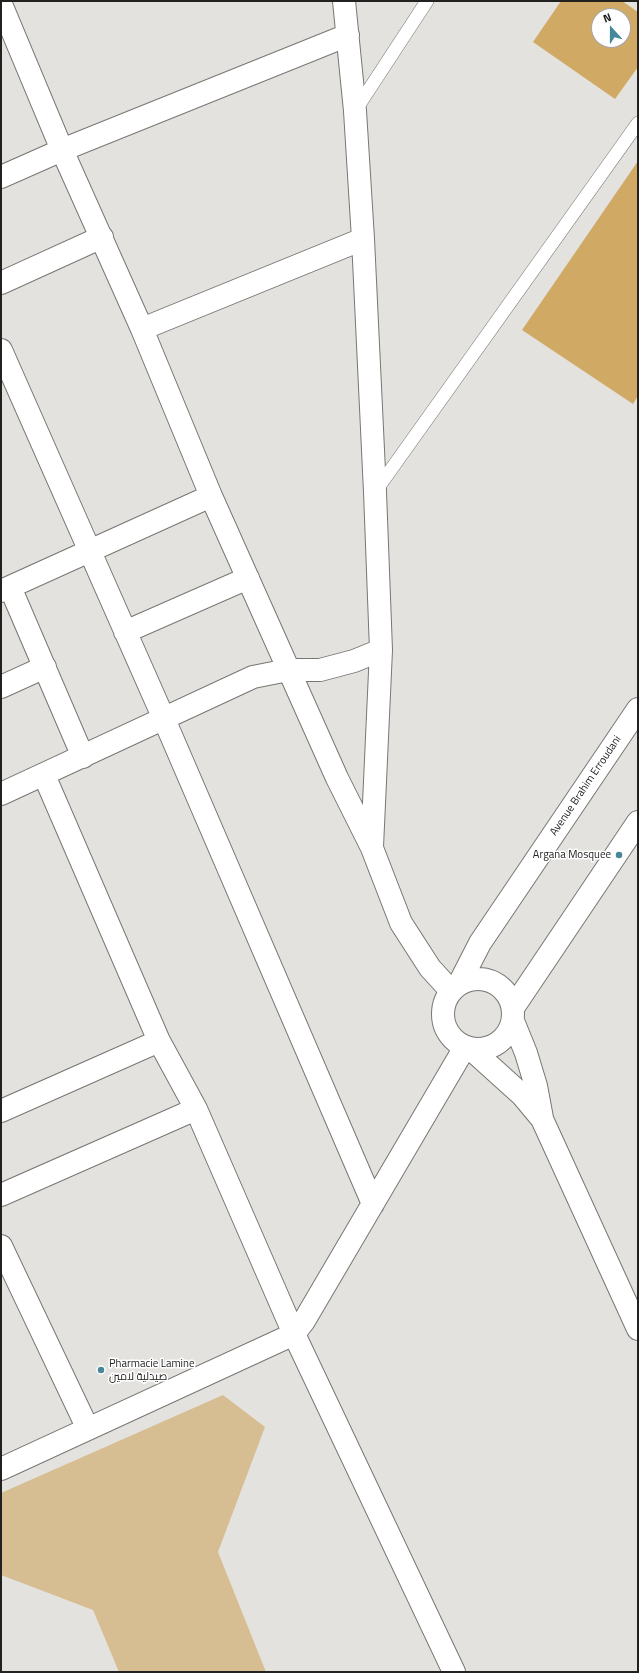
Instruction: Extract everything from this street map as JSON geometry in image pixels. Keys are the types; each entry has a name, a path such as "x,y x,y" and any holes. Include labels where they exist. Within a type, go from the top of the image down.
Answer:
{"street":[{"path":"344,1 355,111 363,239 381,650 372,848"},
{"path":"1,4 62,150 142,329 211,496 337,778 372,848 401,923 430,968 455,988"},
{"path":"1,178 62,150 348,35"},
{"path":"1,283 102,238"},
{"path":"142,329 363,239"},
{"path":"1,350 164,719 373,1204"},
{"path":"84,757 45,668 6,589 211,496"},
{"path":"125,632 248,578"},
{"path":"1,794 84,757 253,677 288,670 320,670 381,650"},
{"path":"1,687 45,668"},
{"name":"Avenue Brahim Erroudani","path":"455,988 480,943 638,709"},
{"path":"44,775 159,1041 196,1109 294,1334 454,1672"},
{"path":"468,1048 482,1049 497,1043 509,1031 513,1014 638,822"},
{"path":"542,1119 522,1095 468,1048 450,1036 445,1027 443,1008 455,988 468,980 478,978 497,984 504,990 536,1086 542,1119 638,1329"},
{"path":"1,1111 159,1041"},
{"path":"1,1469 294,1334 304,1321 468,1048"},
{"path":"1,1195 196,1109"},
{"path":"1,1246 88,1429"}],"lane":[{"path":"355,111 427,1"},
{"path":"375,492 638,123"}],"shaded area":[{"path":"223,1395 265,1427 218,1552 266,1672 119,1672 93,1610 1,1575 1,1493"}],"building":[{"path":"561,1 622,1 638,12 638,67 615,99 533,42"},
{"path":"638,161 638,396 633,404 522,330"}],"place":[{"name":"Argana Mosquee","path":"619,855"},
{"name":"Pharmacie Lamine صيدلية لامين","path":"101,1370"}]}
